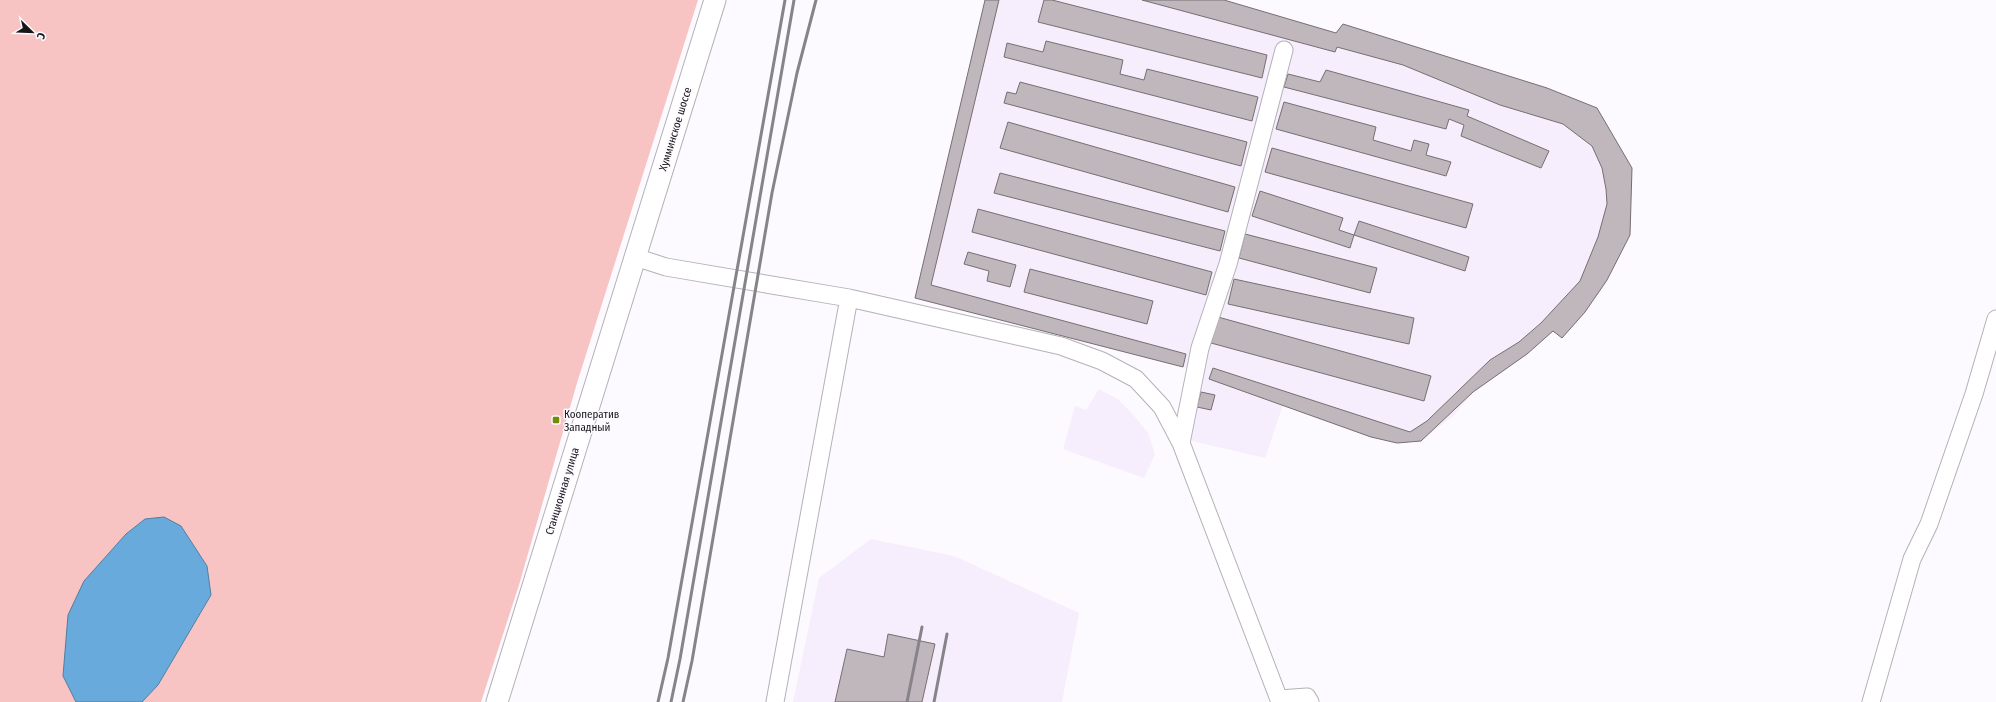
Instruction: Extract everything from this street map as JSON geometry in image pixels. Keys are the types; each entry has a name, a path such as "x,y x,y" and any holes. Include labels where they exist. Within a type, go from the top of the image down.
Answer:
{"main road":[{"name":"Хумминское шоссе","path":"635,257 714,0"},
{"name":"Станционная улица","path":"497,702 635,257"}],"street":[{"path":"1181,443 1200,348 1228,264 1284,50"},
{"path":"635,257 666,267 849,298 1060,346 1102,361 1136,379 1162,407 1181,443 1279,701 1307,697 1310,702"},
{"path":"775,702 849,298"},
{"path":"1871,702 1912,558 1929,524 1974,394 1996,319"}],"shaded area":[{"path":"0,0 698,0 577,383 519,585 481,702 142,702 158,685 211,595 207,566 181,526 145,519 126,534 84,581 63,676 76,702 0,702"},
{"path":"985,0 1211,0 1336,33 1343,24 1547,88 1597,108 1630,235 1605,285 1585,312 1562,338 1553,331 1527,354 1474,392 1453,416 1421,441 1397,443 1371,437 1283,405 1265,458 1188,440 1202,372 915,298"},
{"path":"1099,389 1119,400 1148,433 1155,454 1144,478 1063,449 1075,406 1086,410"},
{"path":"871,539 954,556 1079,613 1062,702 793,702 819,578"}],"water":[{"path":"164,517 181,526 207,566 211,595 158,685 142,702 76,702 63,676 68,615 84,581 126,534 145,519"}],"building":[{"path":"985,0 999,0 931,285 1186,354 1183,367 915,298"},
{"path":"1044,0 1052,0 1267,55 1262,78 1038,22"},
{"path":"1142,0 1224,0 1336,33 1343,24 1547,88 1597,108 1632,168 1630,235 1607,280 1585,312 1562,338 1553,331 1527,354 1473,392 1421,441 1397,443 1371,437 1209,379 1213,368 1410,432 1427,421 1490,360 1519,342 1541,323 1580,281 1598,237 1607,204 1606,189 1602,168 1592,146 1563,124 1500,105 1403,65 1337,47 1335,52"},
{"path":"1046,41 1123,60 1120,74 1144,80 1147,69 1258,97 1252,121 1004,57 1007,43 1043,52"},
{"path":"1326,70 1469,110 1467,116 1549,151 1541,168 1461,136 1464,125 1449,119 1446,129 1284,87 1288,74 1320,82"},
{"path":"1020,82 1247,142 1241,166 1004,103 1007,92 1016,94"},
{"path":"1284,102 1376,127 1373,140 1411,151 1414,140 1429,144 1426,155 1451,162 1446,176 1276,129"},
{"path":"1008,122 1235,187 1228,212 1000,148"},
{"path":"1272,148 1473,204 1466,228 1265,172"},
{"path":"1000,173 1225,231 1220,251 994,193"},
{"path":"1260,191 1343,218 1339,230 1354,235 1350,248 1252,216"},
{"path":"978,209 1212,272 1206,295 972,232"},
{"path":"1359,221 1469,257 1465,271 1354,235"},
{"path":"1245,234 1377,268 1370,293 1239,258"},
{"path":"968,252 1016,265 1010,287 987,281 989,271 964,264"},
{"path":"1030,269 1153,301 1147,324 1024,292"},
{"path":"1234,279 1414,318 1409,344 1228,304"},
{"path":"1218,317 1431,376 1424,401 1211,343"},
{"path":"1201,392 1215,395 1211,410 1197,407"},
{"path":"888,634 935,644 922,702 835,702 847,649 884,657"}],"railway":[{"path":"658,702 668,658 785,0"},
{"path":"671,702 680,659 794,0"},
{"path":"683,702 692,661 772,193 797,73 816,0"},
{"path":"907,702 922,627"},
{"path":"934,702 947,634"}],"place":[{"name":"Кооператив Западный","path":"556,420"}]}
